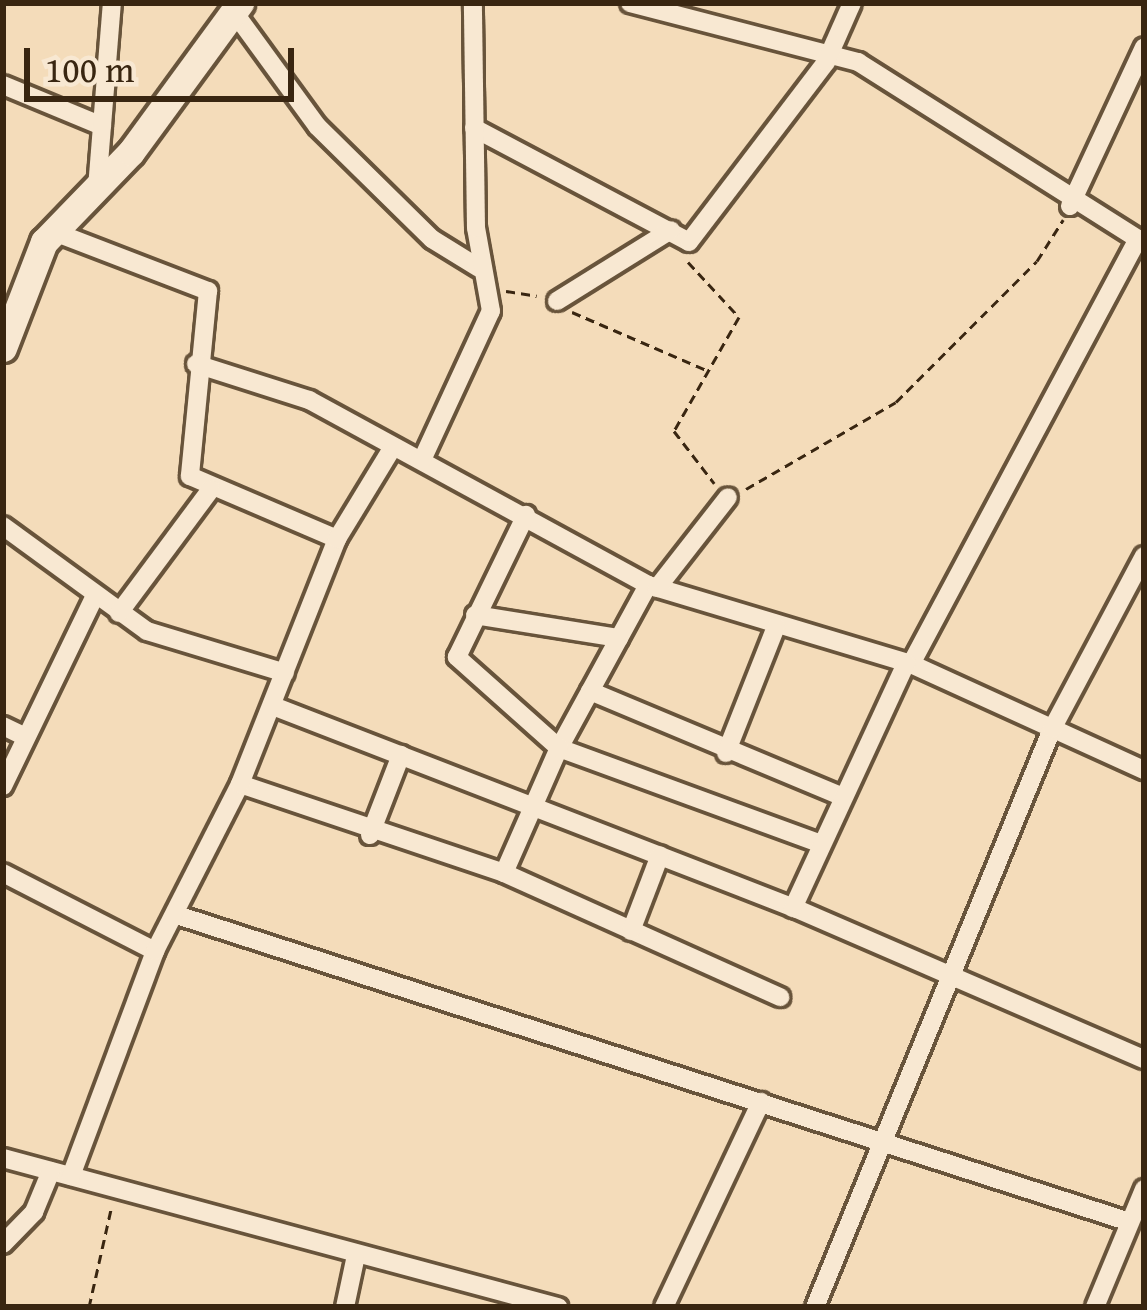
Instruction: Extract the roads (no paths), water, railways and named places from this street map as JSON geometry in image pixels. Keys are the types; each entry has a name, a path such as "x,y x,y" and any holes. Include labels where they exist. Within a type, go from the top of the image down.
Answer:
{"main road":[{"path":"3,348 32,261 98,188 237,6"}],"street":[{"path":"98,188 112,3"},
{"path":"422,460 488,301 479,268 472,3"},
{"path":"630,3 831,50 1070,206 1141,241 838,795 793,908"},
{"path":"474,128 688,242 831,50 852,3"},
{"path":"237,6 317,126 431,239 479,268"},
{"path":"1070,206 1144,47"},
{"path":"3,85 102,126"},
{"path":"557,301 671,230"},
{"path":"57,233 208,291 196,364 190,476 211,489 337,539"},
{"path":"196,364 273,385 526,515 653,587 776,628 909,664 1144,770"},
{"path":"71,1176 155,951 240,784 337,539 393,447"},
{"path":"119,613 211,489"},
{"path":"503,873 560,748 619,638 653,587 728,497"},
{"path":"526,515 457,657 560,748 816,842"},
{"path":"3,526 119,613 285,673"},
{"path":"815,1307 1052,729 1144,556"},
{"path":"3,786 95,596"},
{"path":"475,615 619,638"},
{"path":"726,752 776,628"},
{"path":"590,691 726,752 838,795"},
{"path":"273,706 793,908 1144,1059"},
{"path":"3,726 26,737"},
{"path":"370,835 401,754"},
{"path":"240,784 370,835 503,873 780,997"},
{"path":"631,931 660,855"},
{"path":"3,872 155,951"},
{"path":"177,915 1130,1222"},
{"path":"664,1307 761,1102"},
{"path":"3,1158 355,1260 558,1307"},
{"path":"3,1244 51,1171"},
{"path":"1095,1307 1144,1189"},
{"path":"345,1307 355,1260"}]}
